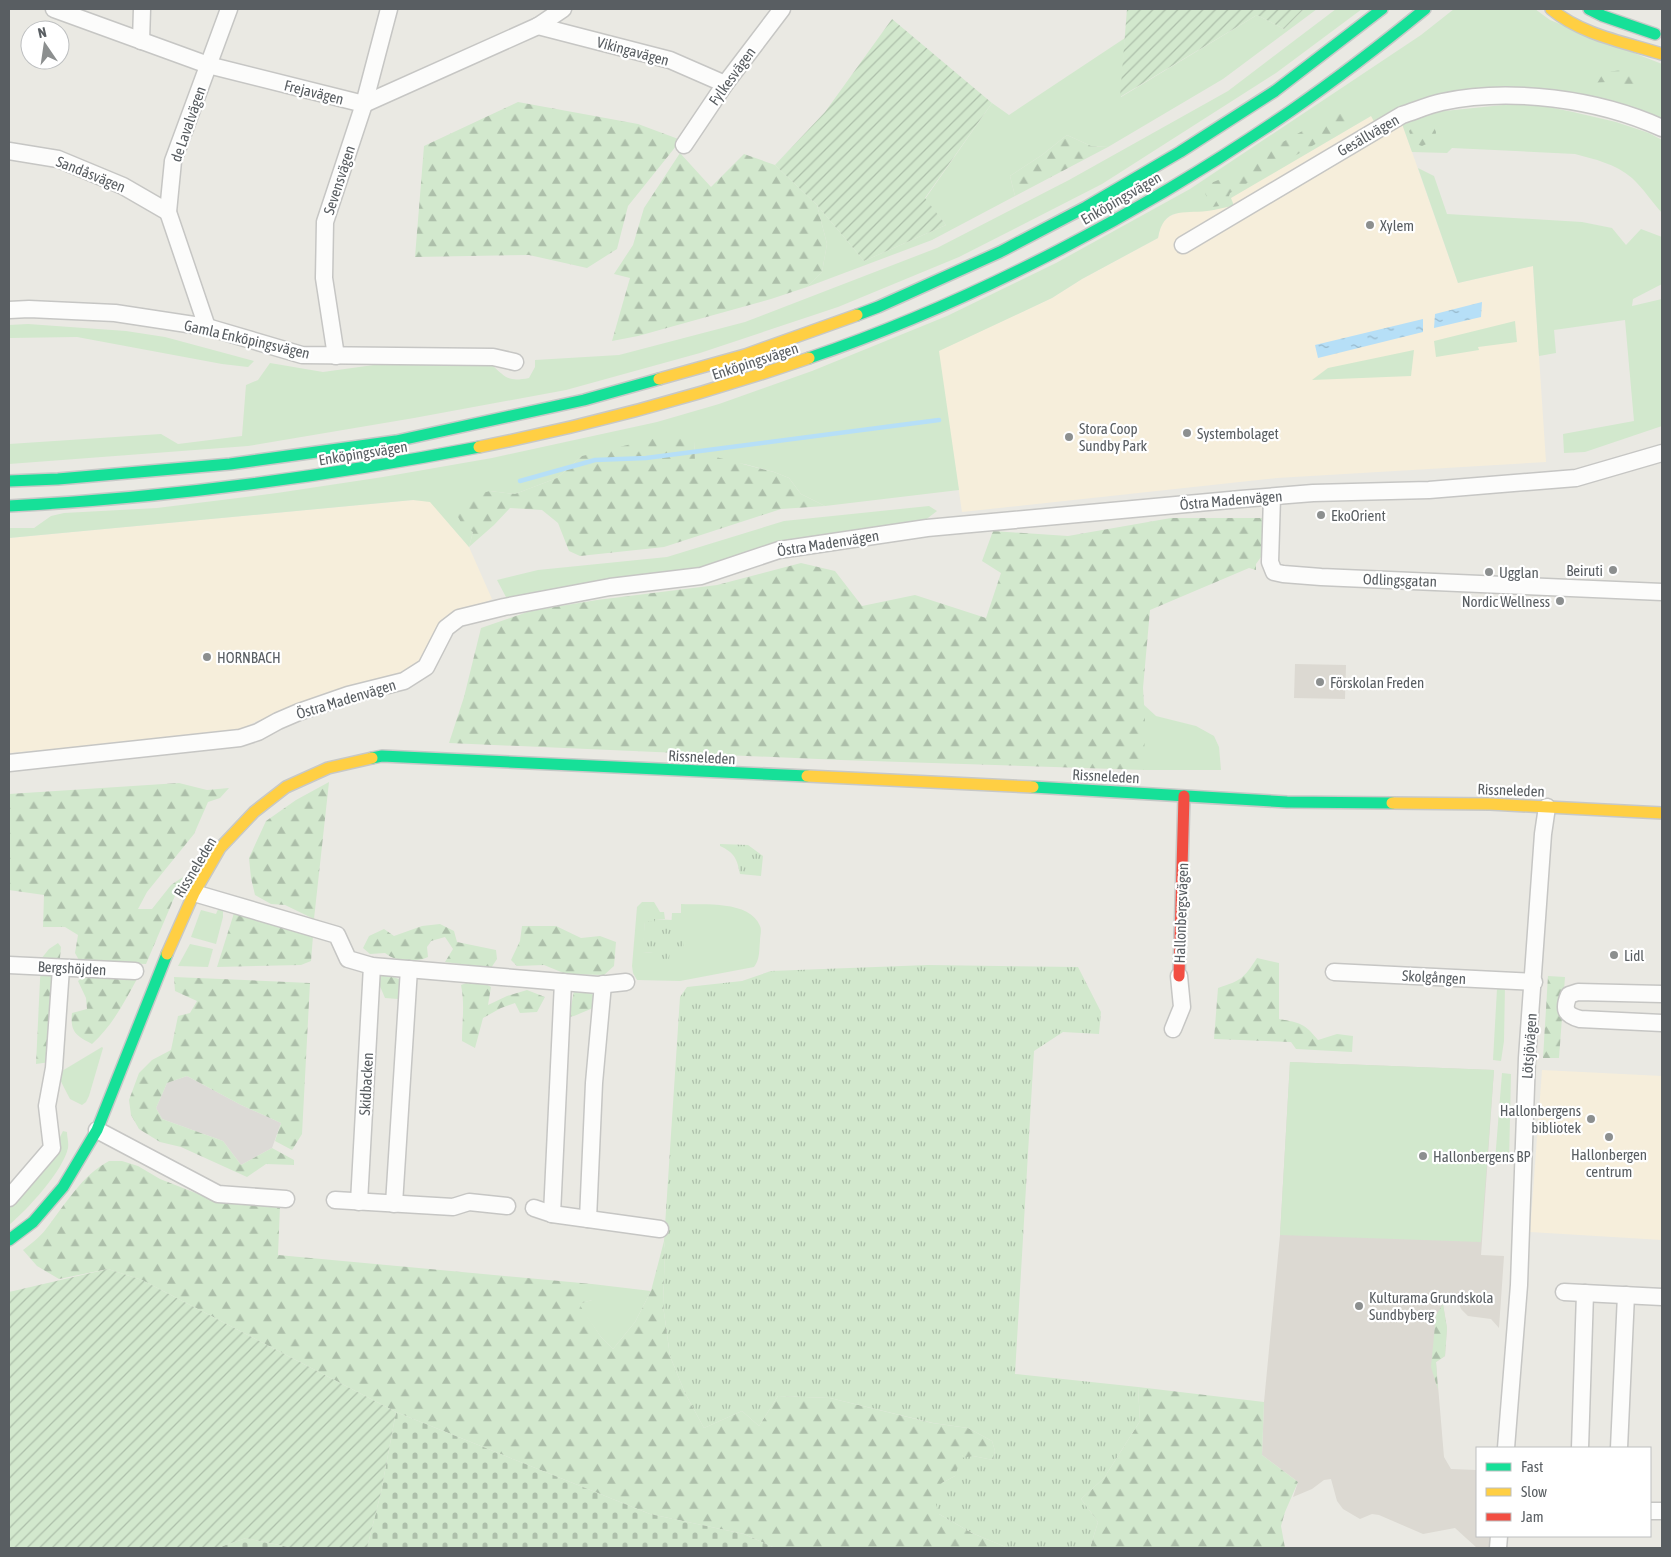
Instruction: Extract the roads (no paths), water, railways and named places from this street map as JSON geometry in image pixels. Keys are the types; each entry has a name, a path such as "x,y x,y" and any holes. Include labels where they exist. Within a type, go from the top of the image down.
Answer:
{"main road":[{"name":"Enköpingsvägen","path":"9,481 58,479 230,464 396,441 584,400 745,355 878,307 1000,252 1086,207 1180,152 1275,90 1382,9"},
{"name":"Enköpingsvägen","path":"9,506 128,498 226,488 311,477 425,458 630,414 742,382 810,358 925,313 1044,257 1147,201 1302,103 1425,9"},
{"path":"1551,9 1563,19 1580,28 1662,54"},
{"path":"1589,9 1611,20 1662,37"},
{"name":"Rissneleden","path":"9,1240 33,1222 64,1187 97,1130 194,892 220,848 254,812 286,787 328,768 382,756 1115,791 1287,802 1490,804 1662,812"},
{"name":"Hallonbergsvägen","path":"1179,976 1184,796"}],"street":[{"name":"Frejavägen","path":"54,9 208,66 364,104 538,26 563,9"},
{"path":"141,41 142,9"},
{"name":"de Lavalvägen","path":"207,327 168,212 173,161 229,9"},
{"name":"Sevensvägen","path":"336,356 324,278 325,222 364,104 389,9"},
{"name":"Fylkesvägen","path":"684,145 725,84 782,9"},
{"name":"Vikingavägen","path":"538,26 670,60 725,84"},
{"name":"Gesällvägen","path":"1183,246 1402,114 1442,102 1489,96 1533,96 1597,107 1628,115 1662,128"},
{"name":"Sandåsvägen","path":"9,151 58,159 123,186 168,212"},
{"name":"Gamla Enköpingsvägen","path":"9,310 29,309 116,313 207,327 302,355 493,357 515,362"},
{"name":"Östra Madenvägen","path":"9,763 240,738 258,732 299,712 348,695 404,681 426,667 446,628 459,618 504,607 610,587 701,576 779,550 917,529 1313,493 1429,490 1576,478 1662,453"},
{"name":"Odlingsgatan","path":"1272,497 1270,562 1274,572 1321,577 1662,592"},
{"name":"Lötsjövägen","path":"1506,1447 1519,1285 1528,1058 1543,834 1547,807"},
{"path":"194,892 337,935 348,959 372,966 563,982 603,984 626,982"},
{"name":"Bergshöjden","path":"9,965 135,971"},
{"name":"Skidbacken","path":"359,1202 372,966"},
{"path":"9,1198 52,1148 48,1106 54,1068 61,968"},
{"path":"394,1204 409,969"},
{"name":"Skolgången","path":"1334,972 1534,982"},
{"name":"Hallonbergsvägen","path":"1173,1029 1182,1007 1179,976"},
{"path":"552,1214 563,982"},
{"path":"588,1219 594,1083 603,984"},
{"path":"1662,994 1578,992 1570,995 1566,1003 1566,1011 1570,1017 1662,1023"},
{"path":"97,1130 218,1194 286,1199"},
{"path":"335,1200 453,1206 470,1202 507,1206"},
{"path":"534,1208 552,1214 660,1229"},
{"path":"1564,1292 1662,1297"},
{"path":"1580,1447 1585,1293"},
{"path":"1619,1447 1626,1295"}],"water":[{"path":"1482,302 1481,317 1434,328 1435,314"},
{"path":"1423,319 1423,332 1318,358 1315,345"}],"waterway":[{"path":"520,481 595,460 646,458 939,420"}],"place":[{"name":"Xylem","path":"1370,225"},
{"name":"Systembolaget","path":"1187,433"},
{"name":"Stora Coop Sundby Park","path":"1069,437"},
{"name":"EkoOrient","path":"1321,515"},
{"name":"Beiruti","path":"1613,570"},
{"name":"Ugglan","path":"1489,572"},
{"name":"Nordic Wellness","path":"1560,601"},
{"name":"HORNBACH","path":"207,657"},
{"name":"Förskolan Freden","path":"1320,682"},
{"name":"Lidl","path":"1614,955"},
{"name":"Hallonbergens bibliotek","path":"1591,1119"},
{"name":"Hallonbergen centrum","path":"1609,1137"},
{"name":"Hallonbergens BP","path":"1423,1156"},
{"name":"Kulturama Grundskola Sundbyberg","path":"1359,1306"}]}
